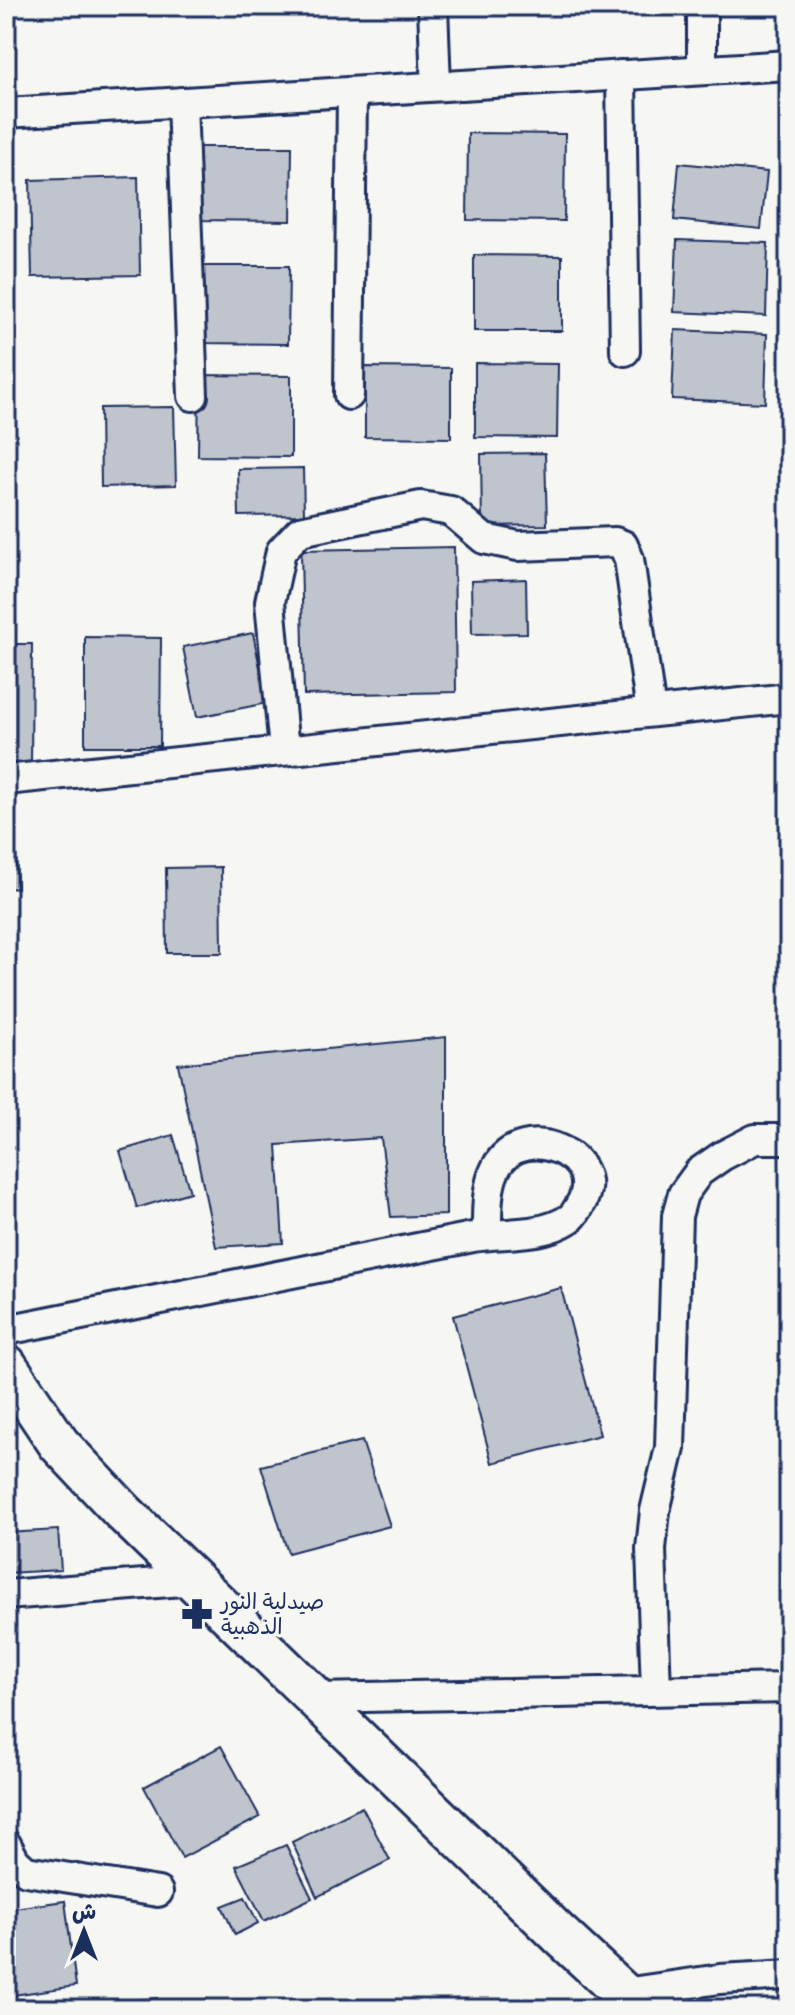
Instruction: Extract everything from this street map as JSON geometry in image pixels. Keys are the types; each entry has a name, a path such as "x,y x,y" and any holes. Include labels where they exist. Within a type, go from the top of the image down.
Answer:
{"main road":[{"path":"6,1365 59,1444 123,1512 632,2001"}],"street":[{"path":"433,6 436,86"},
{"path":"702,6 702,70"},
{"path":"6,113 789,65"},
{"path":"621,75 625,351"},
{"path":"349,395 352,92"},
{"path":"182,102 193,396"},
{"path":"284,750 270,602 281,551 300,531 421,506 451,511 484,539 518,546 615,542 623,545 629,559 651,712"},
{"path":"6,780 789,698"},
{"path":"656,1690 651,1549 655,1511 670,1448 677,1216 683,1194 699,1172 722,1156 755,1139 789,1139"},
{"path":"6,1330 487,1235"},
{"path":"6,1595 195,1580"},
{"path":"318,1698 789,1688"},
{"path":"6,1844 15,1861 26,1871 158,1892"},
{"path":"632,2001 720,1979 789,1975"}],"building":[{"path":"468,133 565,134 564,221 467,220"},
{"path":"194,147 292,147 291,221 193,220"},
{"path":"679,163 767,172 761,229 674,220"},
{"path":"138,177 140,275 32,277 30,180"},
{"path":"677,240 768,243 766,316 674,312"},
{"path":"474,255 562,256 562,331 474,331"},
{"path":"200,266 289,266 288,344 200,343"},
{"path":"675,330 767,334 765,403 672,399"},
{"path":"475,363 558,364 557,438 475,437"},
{"path":"365,367 451,368 451,438 365,437"},
{"path":"199,375 291,376 291,457 198,456"},
{"path":"174,407 176,485 101,487 100,408"},
{"path":"545,453 547,525 482,526 481,454"},
{"path":"303,468 304,515 239,516 238,469"},
{"path":"454,547 456,692 304,695 301,550"},
{"path":"526,579 527,633 472,634 471,581"},
{"path":"253,633 267,703 197,717 183,647"},
{"path":"85,637 161,638 160,746 85,746"},
{"path":"6,644 32,644 31,766 6,766"},
{"path":"6,813 15,813 17,888 6,889"},
{"path":"221,867 222,953 167,953 166,868"},
{"path":"446,1037 446,1215 391,1217 381,1138 277,1145 283,1243 216,1247 178,1064"},
{"path":"173,1135 190,1192 137,1208 120,1151"},
{"path":"561,1288 600,1435 492,1463 453,1316"},
{"path":"362,1441 390,1526 288,1553 261,1466"},
{"path":"58,1530 61,1570 6,1573 6,1533"},
{"path":"221,1746 260,1817 182,1858 144,1787"},
{"path":"362,1807 390,1860 317,1897 292,1842"},
{"path":"286,1845 312,1898 264,1921 236,1866"},
{"path":"245,1897 258,1923 235,1935 222,1906"},
{"path":"65,1901 76,1986 6,1996 6,1909"},
{"path":"157,1998 158,2009 98,2009 98,2003"},
{"path":"493,2004 493,2009 418,2009"}],"place":[{"name":"صيدلية النور الذهبية","path":"197,1614"}]}
